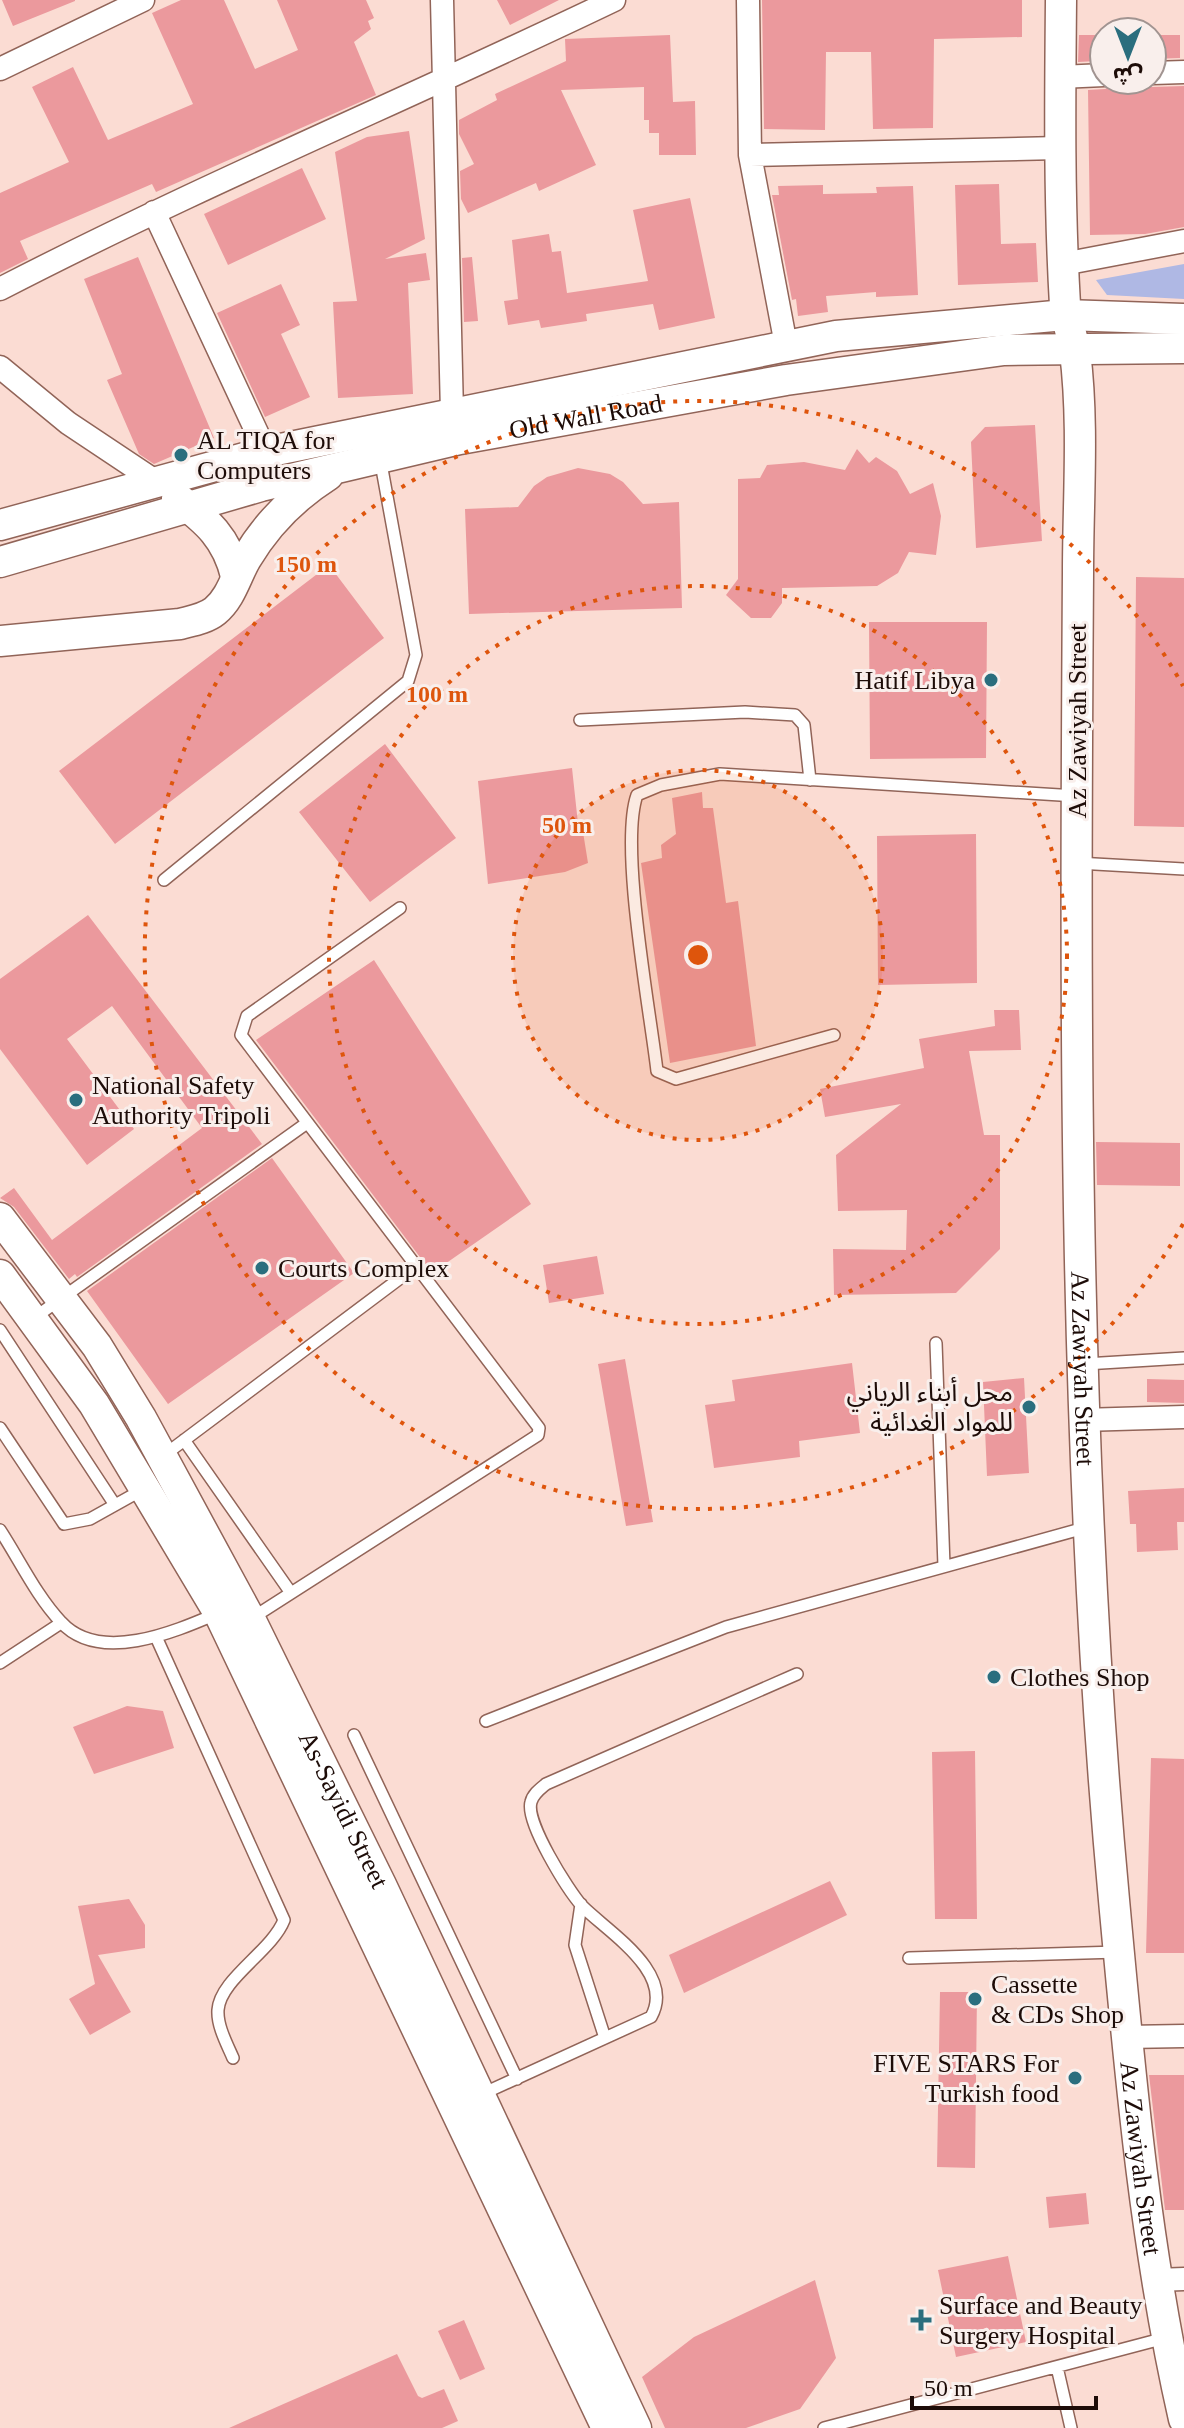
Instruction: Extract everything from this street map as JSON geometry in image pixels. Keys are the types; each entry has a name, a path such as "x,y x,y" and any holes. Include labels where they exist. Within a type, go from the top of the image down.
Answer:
{"main road":[{"name":"Az Zawiyah Street","path":"1061,0 1059,148 1063,264 1065,315 1075,348 1078,464 1076,863 1082,1420 1104,1790 1126,2037 1170,2280 1165,2338 1184,2419"},
{"name":"Old Wall Road","path":"0,562 189,507 380,458 456,426 786,345 901,327 1065,315 1184,319"},
{"name":"Old Wall Road","path":"0,525 266,452 1004,350 1184,348"},
{"path":"0,641 180,624 215,611 280,514 340,467"},
{"path":"155,481 221,536 236,576"},
{"name":"As-Sayidi Street","path":"0,1218 173,1448 250,1619 310,1737 480,2096 587,2355 607,2428"},
{"name":"As-Sayidi Street","path":"0,1275 94,1404 219,1613 587,2355 636,2428"}],"street":[{"path":"0,69 143,0"},
{"path":"442,0 456,426"},
{"path":"0,289 78,246 445,81 614,0"},
{"path":"748,0 750,155 786,345"},
{"path":"1060,77 1088,76"},
{"path":"750,155 1059,148"},
{"path":"154,212 266,452"},
{"path":"1063,264 1184,241"},
{"path":"0,367 68,423 155,481"},
{"path":"1082,1420 1184,1417"},
{"path":"1126,2037 1184,2036"}],"lane":[{"path":"164,880 408,681 416,655 380,458"},
{"path":"580,720 745,712 795,715 804,725 810,780"},
{"path":"834,1035 676,1079 657,1071 634,877 632,808 637,795 661,785 720,774 1076,796"},
{"path":"1076,863 1184,869"},
{"path":"0,1530 61,1623 84,1639 157,1639 219,1613 250,1619 538,1435 539,1428 241,1035 247,1016 400,908"},
{"path":"33,1319 307,1123"},
{"path":"291,1593 173,1448 415,1267"},
{"path":"0,1330 115,1505"},
{"path":"936,1343 944,1566"},
{"path":"1080,1364 1184,1358"},
{"path":"0,1428 64,1524 90,1519 146,1488"},
{"path":"486,1721 726,1627 1089,1527"},
{"path":"0,1663 61,1623"},
{"path":"157,1639 284,1920 278,1937 221,1996 218,2020 233,2058"},
{"path":"480,2096 651,2017 657,1997 654,1983 629,1945 581,1904 534,1828 529,1805 535,1794 546,1784 797,1674"},
{"path":"354,1735 517,2079"},
{"path":"581,1904 575,1945 605,2038"},
{"path":"909,1958 1119,1952"},
{"path":"824,2428 1165,2338"},
{"path":"1057,2367 1071,2428"}],"shaded area":[{"path":"1184,264 1184,299 1107,295 1096,280"}],"building":[{"path":"2,0 75,0 75,1 13,26"},
{"path":"181,0 224,0 255,69 298,50 277,0 366,0 374,18 368,21 371,29 354,42 376,95 156,192 152,184 20,241 28,259 0,273 0,193 69,162 32,87 73,67 108,140 193,104 152,13"},
{"path":"497,0 559,0 510,25"},
{"path":"762,0 1022,0 1022,37 934,39 933,128 873,129 871,52 826,52 825,130 764,129"},
{"path":"670,35 673,102 695,101 696,155 659,155 659,133 649,133 649,120 644,120 644,87 561,90 596,165 539,191 536,183 468,213 461,199 460,171 474,164 459,134 459,120 497,100 495,94 566,61 565,39"},
{"path":"1079,35 1088,35 1088,61 1078,62"},
{"path":"1168,35 1180,35 1180,58 1168,58"},
{"path":"1168,86 1184,86 1184,227 1145,234 1090,235 1088,96 1168,96"},
{"path":"409,131 425,239 385,259 426,253 430,280 408,283 413,394 338,398 333,302 357,301 335,152 367,137"},
{"path":"302,168 326,219 228,265 204,214"},
{"path":"999,184 1001,244 1036,243 1038,282 958,285 955,185"},
{"path":"823,185 823,194 877,193 876,187 913,186 918,295 876,297 876,292 826,296 828,312 798,316 796,299 792,300 772,195 779,195 778,186"},
{"path":"690,198 715,318 659,330 653,304 586,314 587,321 541,328 539,320 508,325 504,301 518,299 512,240 549,234 552,252 561,251 567,293 648,281 633,210"},
{"path":"138,257 214,438 154,464 139,454 107,380 122,374 84,279"},
{"path":"472,257 478,321 464,322 462,258"},
{"path":"281,284 300,325 281,334 310,397 265,417 217,313"},
{"path":"1035,425 1042,541 976,548 971,442 985,427"},
{"path":"857,449 869,463 876,457 897,471 910,494 933,483 941,516 936,555 909,552 898,573 877,586 782,588 782,603 771,618 751,618 726,595 738,579 738,479 760,478 767,465 804,462 845,470"},
{"path":"578,468 610,474 623,482 643,504 679,502 682,608 469,614 465,509 518,507 534,486 547,477"},
{"path":"329,565 384,638 115,844 59,771"},
{"path":"1136,577 1184,578 1184,827 1134,826"},
{"path":"869,622 987,622 986,758 870,759"},
{"path":"385,744 456,838 370,902 299,812"},
{"path":"572,768 579,833 583,832 588,863 565,872 488,884 478,781"},
{"path":"702,792 703,808 713,808 726,903 738,901 756,1046 670,1063 641,863 662,858 661,845 676,834 672,798"},
{"path":"976,834 977,983 878,985 877,836"},
{"path":"88,915 262,1144 77,1277 75,1274 69,1279 14,1207 0,1198 14,1188 52,1240 202,1128 112,1006 67,1039 134,1129 87,1165 0,1049 0,979"},
{"path":"374,960 531,1204 432,1273 256,1040"},
{"path":"994,1010 1019,1010 1021,1050 969,1051 984,1135 1000,1135 1000,1249 956,1293 834,1295 833,1249 906,1250 907,1210 838,1211 836,1155 901,1104 825,1117 820,1089 924,1068 919,1039 995,1026"},
{"path":"1096,1142 1180,1143 1180,1186 1097,1185"},
{"path":"272,1158 354,1273 168,1404 87,1291"},
{"path":"597,1256 604,1294 549,1303 543,1265"},
{"path":"625,1359 653,1522 626,1526 598,1364"},
{"path":"852,1363 860,1433 799,1441 800,1457 714,1468 705,1405 735,1401 732,1380"},
{"path":"1024,1378 1029,1473 987,1476 983,1382"},
{"path":"1147,1379 1184,1380 1184,1403 1147,1402"},
{"path":"1184,1488 1184,1522 1177,1522 1178,1550 1137,1552 1136,1524 1130,1524 1128,1491"},
{"path":"127,1706 163,1711 174,1748 94,1774 73,1727"},
{"path":"975,1751 977,1919 935,1919 932,1752"},
{"path":"1151,1758 1184,1759 1184,1953 1146,1953"},
{"path":"830,1881 847,1915 684,1993 669,1955"},
{"path":"129,1899 145,1925 145,1948 98,1955 131,2012 90,2035 69,1999 95,1984 78,1906"},
{"path":"940,1992 977,1992 975,2168 937,2167"},
{"path":"1149,2075 1184,2075 1184,2210 1165,2210"},
{"path":"1086,2193 1089,2224 1049,2228 1046,2197"},
{"path":"1008,2256 1026,2342 956,2357 938,2270"},
{"path":"815,2280 836,2358 800,2409 746,2428 665,2428 642,2377 694,2337"},
{"path":"464,2320 485,2369 460,2380 438,2331"},
{"path":"397,2354 418,2396 422,2398 444,2389 458,2421 442,2428 229,2428"}],"place":[{"name":"AL TIQA for Computers","path":"181,455"},
{"name":"Hatif Libya","path":"991,680"},
{"name":"National Safety Authority Tripoli","path":"76,1100"},
{"name":"Courts Complex","path":"262,1268"},
{"name":"محل أبناء الرياني للمواد الغدائية","path":"1029,1407"},
{"name":"Clothes Shop","path":"994,1677"},
{"name":"Cassette & CDs Shop","path":"975,1999"},
{"name":"FIVE STARS For Turkish food","path":"1075,2078"},
{"name":"Surface and Beauty Surgery Hospital","path":"921,2320"}]}
